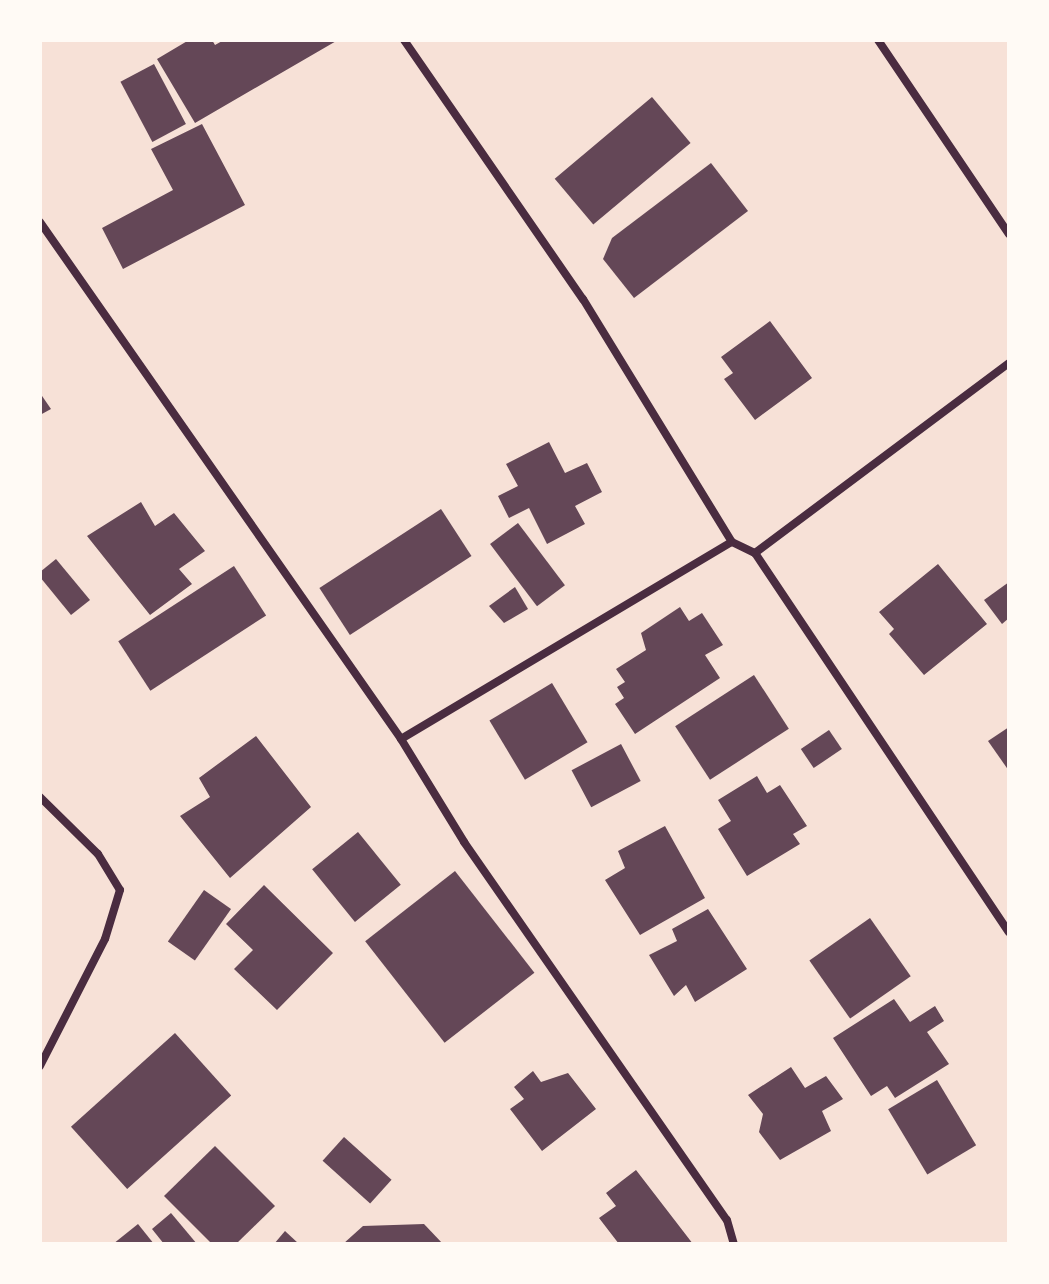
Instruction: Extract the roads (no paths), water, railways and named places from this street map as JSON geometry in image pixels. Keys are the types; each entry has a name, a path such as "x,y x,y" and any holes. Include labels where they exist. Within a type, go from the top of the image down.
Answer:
{"street":[{"path":"404,40 583,299 732,542 755,553 1009,932"},
{"path":"878,40 1009,234"},
{"path":"40,222 401,739 464,842 727,1220 734,1244"},
{"path":"755,553 1009,363"},
{"path":"401,739 732,542"},
{"path":"40,797 98,854 120,890 105,939 40,1066"}]}
